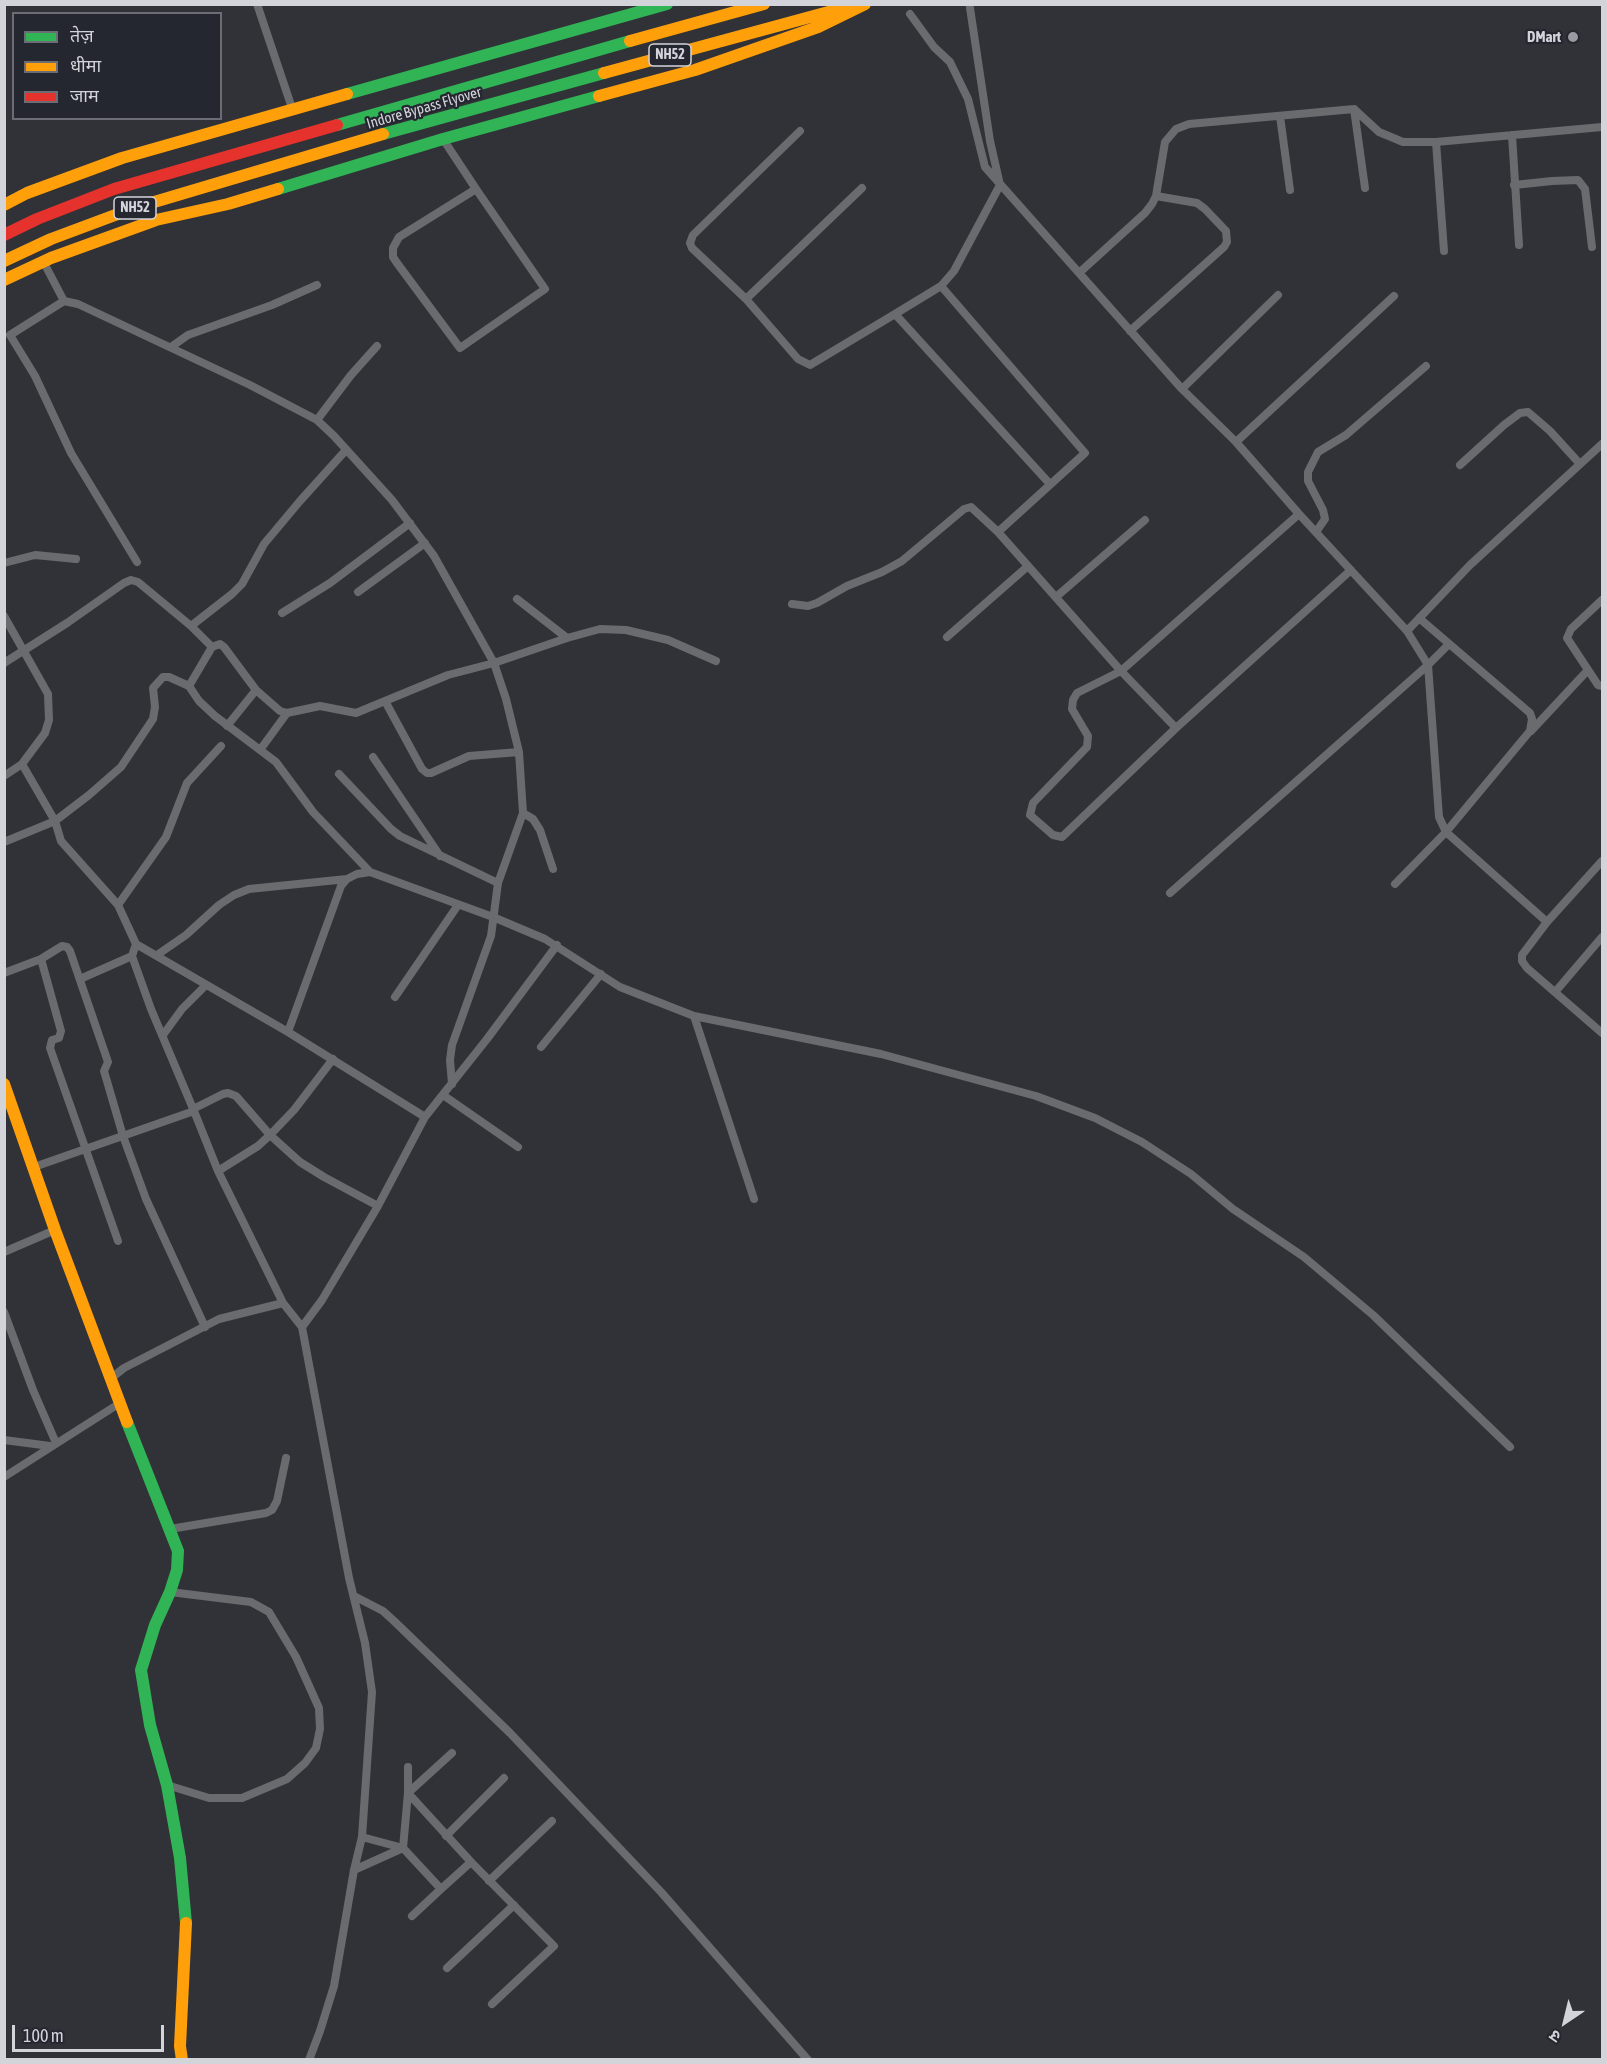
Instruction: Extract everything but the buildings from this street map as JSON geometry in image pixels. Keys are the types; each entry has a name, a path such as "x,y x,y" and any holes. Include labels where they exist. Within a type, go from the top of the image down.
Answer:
{"main road":[{"path":"4,205 27,193 122,158 668,4"},
{"name":"Indore Bypass Flyover","path":"4,234 114,189 261,145 764,4"},
{"name":"Indore Bypass Flyover","path":"4,261 51,239 134,208 462,112 858,4"},
{"path":"4,280 43,261 156,220 228,204 443,139 695,70 818,27 865,4"},
{"path":"4,1084 110,1379 178,1551 177,1570 155,1625 141,1670 150,1725 167,1785 180,1858 186,1916 180,2046 182,2060"}],"street":[{"path":"257,4 293,111"},
{"path":"800,131 691,239 692,248 746,299 798,359 810,365 941,286 954,271 1000,185 990,141 970,8"},
{"path":"910,14 934,47 950,62 968,99 985,167 1182,389 1236,442 1407,631 1428,665 1439,817 1446,832 1546,922"},
{"path":"1080,273 1145,213 1156,196 1165,142 1176,129 1189,124 1354,109 1379,132 1403,142 1436,142 1602,128"},
{"path":"1354,109 1365,188"},
{"path":"1280,116 1290,190"},
{"path":"1512,135 1519,245"},
{"path":"443,139 545,289 460,348 397,263 393,257 393,248 399,237 476,189"},
{"path":"1436,142 1444,251"},
{"path":"1514,185 1578,180 1585,189 1592,247"},
{"path":"746,299 862,188"},
{"path":"1130,331 1224,248 1227,242 1226,231 1197,203 1156,196"},
{"path":"43,261 64,301 86,307 317,420 392,500 425,543 494,663 506,699 519,752 523,813 498,883 490,936 484,957 452,1045 450,1060 452,1084"},
{"path":"171,347 188,335 272,306 317,285"},
{"path":"941,286 1084,453 998,532"},
{"path":"1182,389 1278,295"},
{"path":"1236,442 1394,296"},
{"path":"64,301 7,337 34,376 71,453 137,562"},
{"path":"895,314 1050,483"},
{"path":"317,420 377,345"},
{"path":"1316,532 1325,519 1323,510 1308,481 1308,472 1317,452 1346,435 1426,366"},
{"path":"1460,465 1504,425 1520,413 1528,412 1550,431 1580,464"},
{"path":"1407,631 1470,565 1602,444"},
{"path":"191,626 242,584 264,544 346,450"},
{"path":"792,604 807,606 817,603 847,586 882,572 902,561 964,509 971,507 977,510 998,532 1176,728"},
{"path":"1299,514 1121,670 1077,693 1072,709 1088,736 1087,747 1033,803 1030,815 1053,835 1062,837 1176,728 1351,570"},
{"path":"1056,597 1145,520"},
{"path":"282,613 330,583 410,523"},
{"path":"358,592 425,543"},
{"path":"4,563 35,555 76,559"},
{"path":"947,637 1028,566"},
{"path":"4,663 67,623 124,582 131,580 138,582 191,626 212,647"},
{"path":"518,599 567,638"},
{"path":"1602,600 1570,629 1567,639 1598,685 1602,686"},
{"path":"4,616 48,694 49,720 42,738 22,764 4,776"},
{"path":"1419,618 1530,713 1532,719 1530,731"},
{"path":"189,686 212,647 219,644 224,647 256,690 280,711 287,713 320,706 356,713 448,675 494,663 600,629 626,630 668,640 716,661"},
{"path":"1170,893 1449,644"},
{"path":"1395,884 1446,832 1530,731 1588,670"},
{"path":"4,843 55,821 89,795 125,762 153,719 154,685 166,676 189,686 199,701 227,726 276,762 313,812 370,872 458,904 557,945 620,987 694,1016 881,1054 1036,1096 1095,1118 1142,1142 1191,1174 1233,1209 1304,1257 1373,1315 1510,1447"},
{"path":"227,726 256,690"},
{"path":"386,701 422,769 427,773 469,756 519,752"},
{"path":"260,750 287,713"},
{"path":"118,905 166,837 188,783 221,746"},
{"path":"373,757 440,856"},
{"path":"22,764 55,821 61,841 118,905 136,944 288,1032 425,1117"},
{"path":"339,774 391,829 410,842 498,883"},
{"path":"523,813 533,819 540,830 553,869"},
{"path":"1602,861 1546,922 1522,955 1522,961 1527,968 1602,1033"},
{"path":"288,1032 341,886 357,874 370,872"},
{"path":"157,955 186,935 219,905 234,895 258,888 348,879"},
{"path":"395,997 458,904"},
{"path":"1556,991 1602,938"},
{"path":"136,944 132,956 151,1009 218,1171 283,1303 302,1327 335,1509 365,1643 372,1692 362,1837 334,1986 309,2060"},
{"path":"302,1327 322,1300 378,1206 425,1117 488,1040 557,945"},
{"path":"4,973 41,959 62,946 67,947 108,1062 104,1071 123,1136 154,1219 205,1327"},
{"path":"80,979 132,956"},
{"path":"41,959 61,1031 59,1038 52,1040 50,1048 118,1241"},
{"path":"541,1047 601,974"},
{"path":"163,1035 182,1009 206,985"},
{"path":"694,1016 754,1199"},
{"path":"218,1171 258,1146 270,1135 294,1110 333,1059"},
{"path":"34,1167 194,1110 228,1093 236,1096 270,1135 311,1169 378,1206"},
{"path":"443,1095 518,1147"},
{"path":"4,1252 55,1230"},
{"path":"110,1379 124,1368 226,1317 283,1303"},
{"path":"4,1312 53,1444"},
{"path":"4,1476 120,1403"},
{"path":"4,1440 53,1444"},
{"path":"170,1529 266,1513 272,1510 277,1501 286,1458"},
{"path":"167,1785 209,1798 243,1798 288,1779 305,1763 316,1748 321,1729 319,1708 296,1657 269,1612 251,1602 170,1592"},
{"path":"354,1596 382,1611 394,1621 526,1750 661,1892 808,2060"},
{"path":"408,1793 452,1753"},
{"path":"403,1848 408,1767"},
{"path":"446,1836 504,1778"},
{"path":"408,1793 446,1836 554,1946 492,2004"},
{"path":"489,1881 552,1821"},
{"path":"362,1837 403,1848 441,1889"},
{"path":"354,1870 403,1848"},
{"path":"412,1916 471,1862"},
{"path":"447,1968 514,1905"}],"traffic: fast":[{"path":"347,94 667,4"},
{"path":"337,125 630,41"},
{"path":"383,134 604,73"},
{"path":"278,189 443,139 599,96"},
{"path":"127,1422 178,1551 177,1570 155,1625 141,1670 150,1725 167,1785 180,1858 186,1923"}],"traffic: slow":[{"path":"630,41 764,4"},
{"path":"604,73 858,4"},
{"path":"599,96 695,70 818,27 865,4"},
{"path":"4,205 27,193 122,158 347,94"},
{"path":"4,261 51,239 134,208 383,134"},
{"path":"4,280 51,258 156,220 228,204 278,189"},
{"path":"4,1084 55,1230 127,1422"},
{"path":"182,2060 180,2046 186,1923"}],"traffic: jam":[{"path":"4,235 37,219 114,189 337,125"}],"place":[{"name":"DMart","path":"1573,37"}]}
